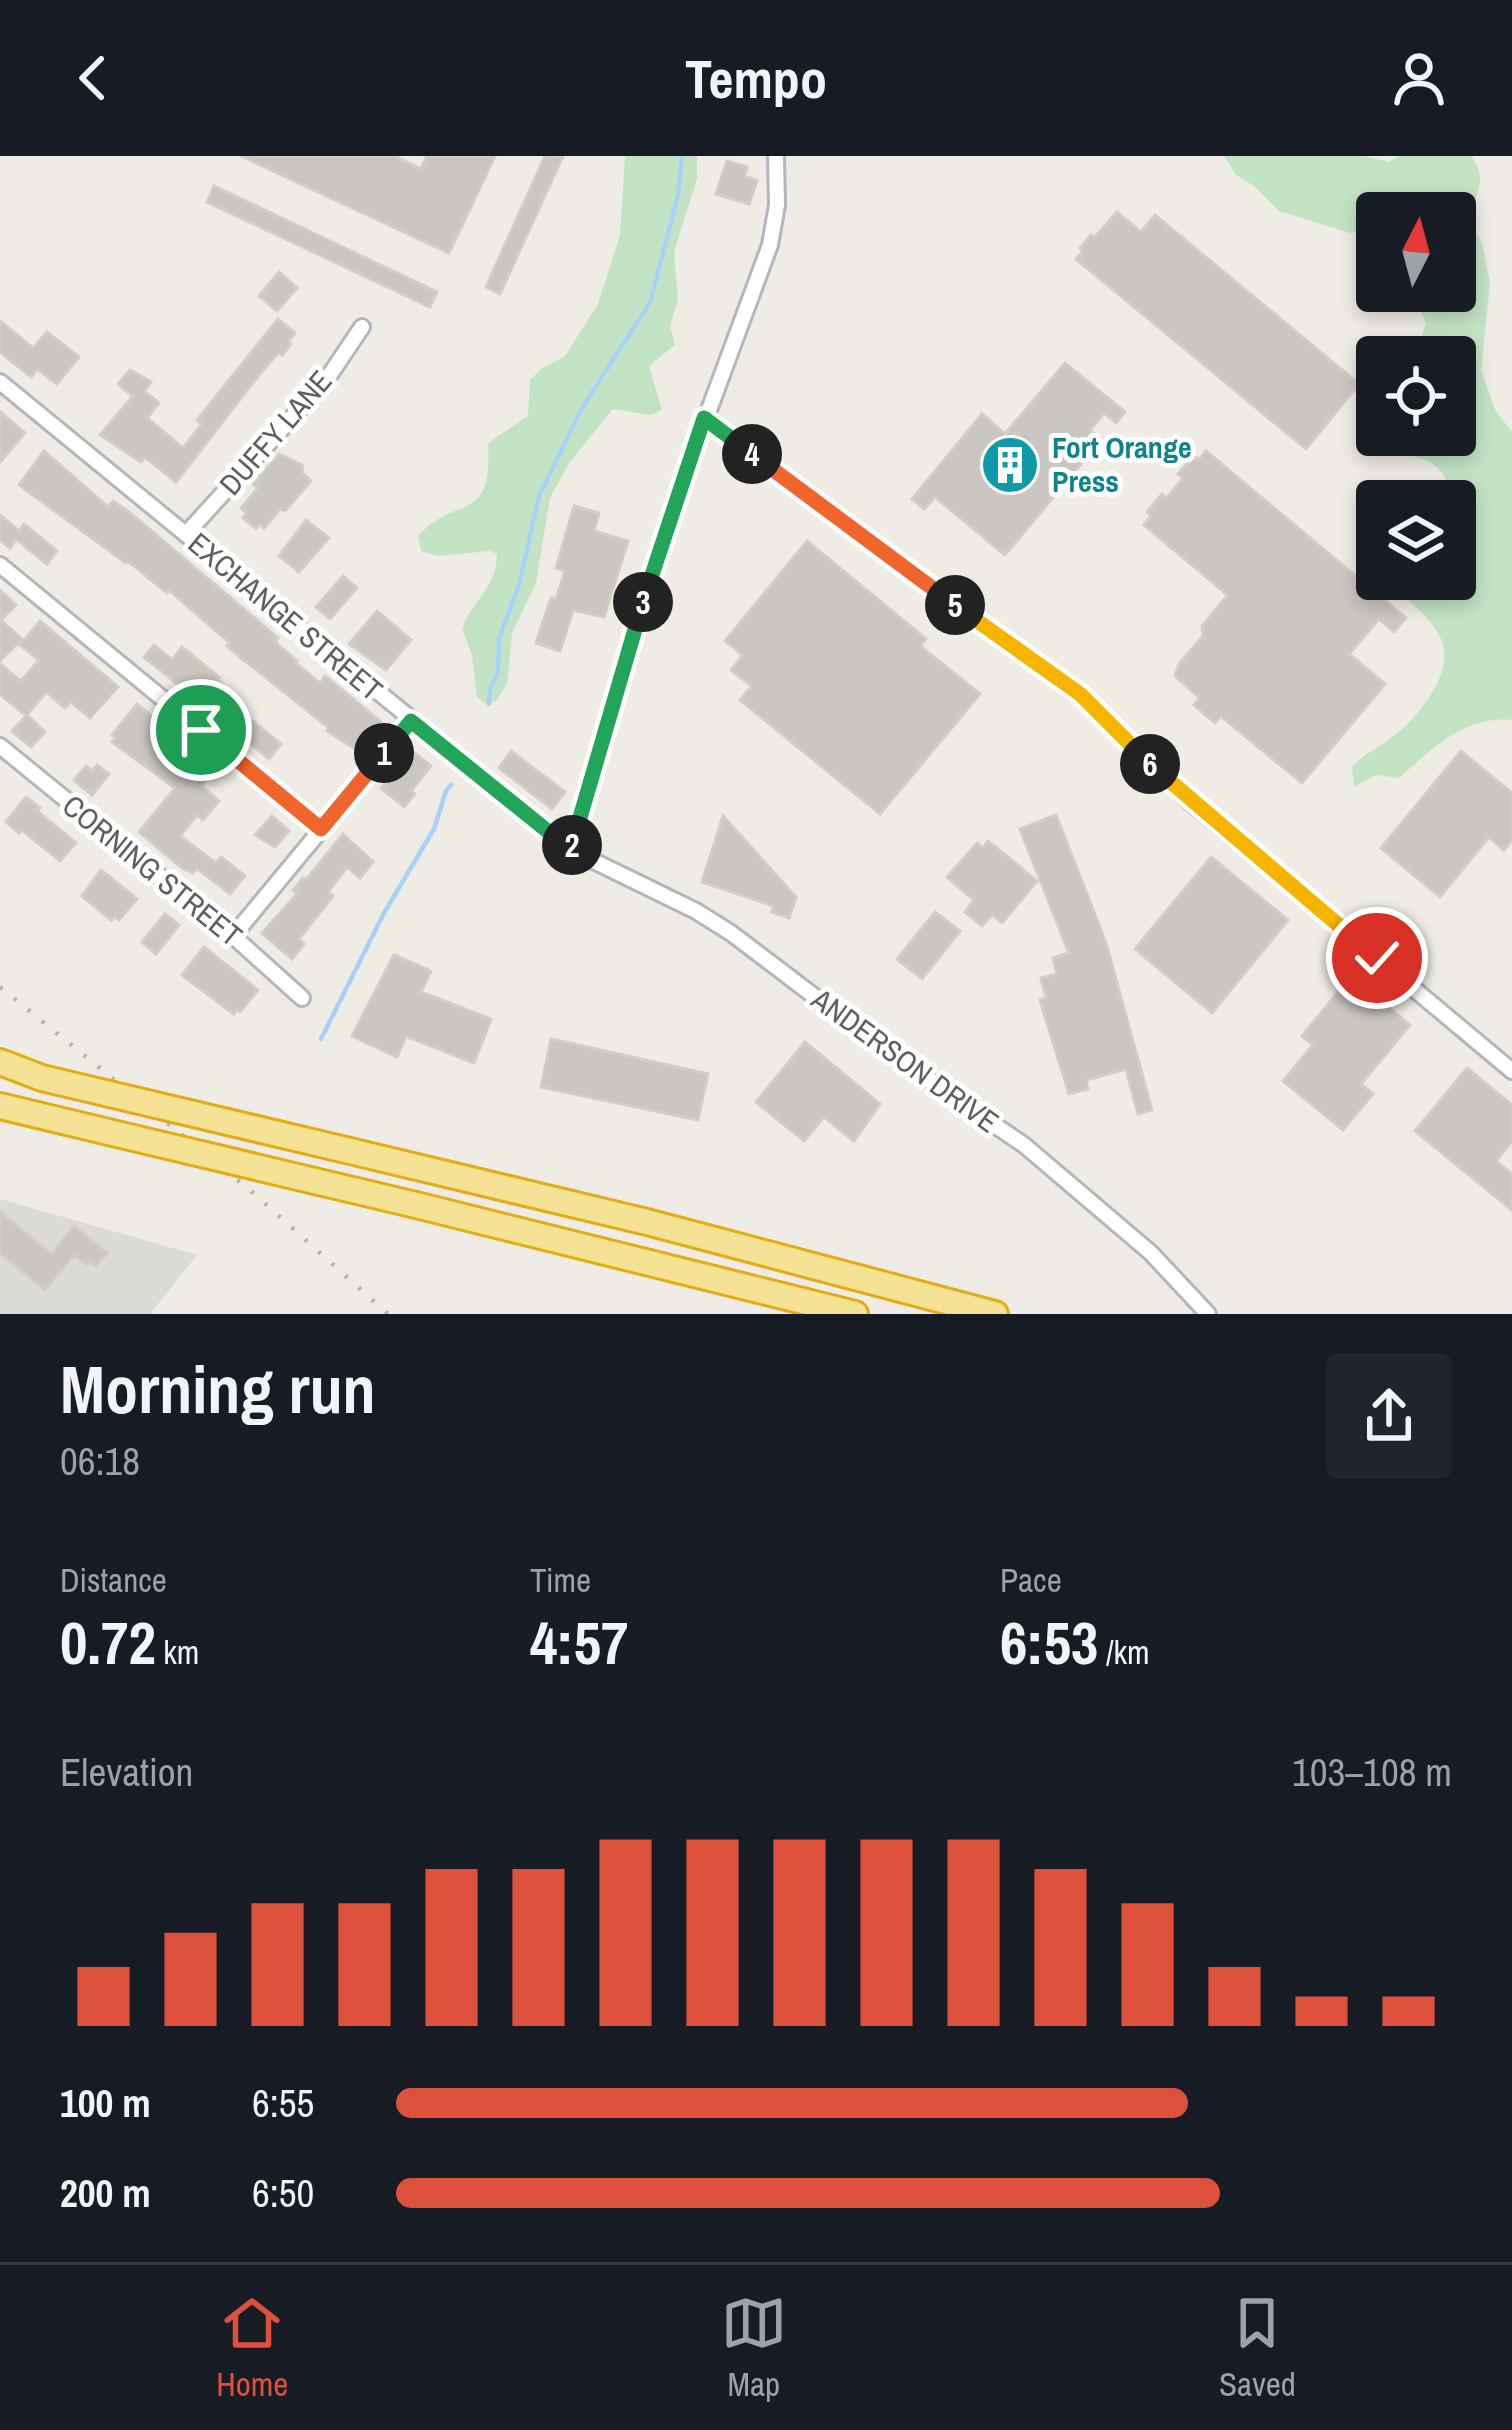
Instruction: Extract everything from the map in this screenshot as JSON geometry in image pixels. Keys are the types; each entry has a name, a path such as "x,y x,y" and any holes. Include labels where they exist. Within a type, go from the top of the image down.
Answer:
{"highway":[{"path":"0,1065 692,1234 995,1314"},
{"path":"0,1106 855,1314"}],"street":[{"path":"571,850 635,625 704,418 770,245 777,205 776,156"},
{"name":"DUFFY LANE","path":"186,534 327,379 362,328"},
{"name":"EXCHANGE STREET","path":"0,382 571,850"},
{"path":"704,418 1080,694 1186,800 1512,1071"},
{"path":"0,565 321,829"},
{"path":"233,936 411,721"},
{"name":"CORNING STREET","path":"0,746 302,998"},
{"name":"ANDERSON DRIVE","path":"571,850 731,933 885,1050 1024,1144 1151,1253 1208,1314"}],"shaded area":[{"path":"0,1199 197,1255 150,1314 0,1314"}],"green space":[{"path":"625,156 697,156 697,179 674,252 678,300 670,326 675,345 649,366 662,410 650,415 613,409 569,463 550,498 536,583 512,633 507,684 496,701 486,704 477,697 472,655 462,629 489,585 497,554 437,556 421,551 418,536 479,497 488,469 488,443 528,416 530,380 565,356 598,304 620,235"},
{"path":"1224,156 1364,156 1389,162 1398,156 1471,156 1479,173 1479,188 1476,199 1476,192 1356,192 1356,232 1350,233 1279,211 1236,175"},
{"path":"1476,232 1490,283 1481,370 1495,410 1512,432 1512,720 1464,729 1399,778 1376,775 1354,787 1352,767 1423,707 1444,663 1439,635 1409,600 1476,600 1476,480 1446,480 1433,464 1412,456 1476,456 1476,336 1422,336 1426,323 1421,312 1476,312"}],"building":[{"path":"241,156 394,156 421,169 427,156 495,156 449,253"},
{"path":"545,156 563,156 500,294 486,287"},
{"path":"727,161 747,167 744,176 757,181 749,204 716,194"},
{"path":"214,186 437,292 430,307 207,202"},
{"path":"1117,212 1141,232 1155,215 1356,382 1356,388 1306,449 1076,259 1091,235 1094,238"},
{"path":"279,272 297,288 277,311 259,296"},
{"path":"278,319 295,333 288,341 291,344 259,375 176,482 145,457 141,462 100,435 133,396 118,384 130,370 151,382 144,391 159,403 147,418 183,448 202,424 197,420"},
{"path":"0,321 33,348 47,332 79,357 57,384 37,369 31,377 0,352"},
{"name":"Fort Orange Press","path":"1065,363 1125,412 1116,423 1104,413 1090,430 1101,440 1005,555 935,497 924,509 912,499 982,414 1005,434"},
{"path":"0,412 25,433 0,462"},
{"path":"44,451 108,507 113,501 129,512 278,638 275,642 295,663 320,683 325,676 381,722 357,750 327,731 227,646 230,643 169,590 167,593 19,485"},
{"path":"1206,451 1356,576 1356,600 1384,600 1406,618 1394,632 1379,619 1349,654 1385,684 1302,783 1221,716 1215,723 1194,705 1200,698 1175,676 1179,664 1203,636 1202,626 1228,595 1144,525 1151,516 1147,512 1183,478 1178,474 1194,456 1199,460"},
{"path":"279,454 302,465 311,481 285,511 281,508 264,528 260,524 256,528 243,518 247,513 241,508 258,488 253,484"},
{"path":"574,506 599,513 594,531 628,541 604,617 573,610 560,651 536,643 565,571 556,568"},
{"path":"0,515 19,531 24,524 57,551 47,564 16,539 10,548 0,540"},
{"path":"306,520 329,538 299,572 279,556"},
{"path":"807,541 926,639 920,646 980,694 880,814 740,700 752,686 731,670 743,655 725,641"},
{"path":"343,576 357,588 330,619 316,607"},
{"path":"0,590 16,605 1,620 22,639 0,661"},
{"path":"377,611 411,640 386,670 349,644"},
{"path":"40,621 118,687 90,718 71,702 65,708 46,692 27,715 45,732 31,747 12,731 26,716 0,694 0,664 21,681 39,660 20,645"},
{"path":"154,645 172,660 182,647 219,677 226,687 223,691 235,701 221,719 144,657"},
{"path":"137,704 216,768 201,786 219,801 203,820 197,815 180,836 216,863 221,857 245,876 230,894 197,868 193,873 182,868 139,832 175,788 112,742 116,738 112,735"},
{"path":"253,721 281,744 269,759 241,736"},
{"path":"412,751 431,766 404,807 381,788"},
{"path":"511,751 565,792 552,809 499,768"},
{"path":"1461,751 1512,793 1512,840 1504,850 1489,837 1440,897 1381,848"},
{"path":"97,765 109,774 92,795 74,780 86,766 92,771"},
{"path":"26,797 76,843 60,861 6,822"},
{"path":"1056,815 1106,943 1152,1110 1138,1114 1126,1069 1086,1080 1088,1089 1069,1094 1040,1000 1046,998 1041,978 1057,974 1053,958 1069,953 1020,829"},
{"path":"272,816 289,831 275,847 255,835"},
{"path":"723,816 796,897 789,918 772,912 774,906 702,882"},
{"path":"343,834 373,862 360,878 347,867 328,892 333,896 299,939 304,944 292,959 262,933"},
{"path":"988,841 1037,881 1002,923 992,915 982,926 965,912 974,900 947,877 977,843 983,848"},
{"path":"1211,857 1288,920 1212,1013 1135,949"},
{"path":"101,870 137,899 119,920 114,916 111,920 82,896"},
{"path":"935,912 960,931 922,979 897,959"},
{"path":"165,914 179,925 156,954 142,942"},
{"path":"204,947 258,990 240,1012 237,1009 234,1014 182,975"},
{"path":"394,955 431,971 421,992 491,1019 474,1063 406,1036 397,1057 352,1036"},
{"path":"1351,976 1410,1025 1361,1084 1373,1094 1343,1130 1283,1081 1313,1045 1302,1036"},
{"path":"551,1039 708,1074 698,1120 541,1087"},
{"path":"805,1042 880,1104 854,1141 824,1117 804,1141 756,1102"},
{"path":"1467,1068 1512,1105 1512,1141 1496,1161 1512,1174 1512,1210 1415,1131"},
{"path":"0,1212 51,1254 74,1226 107,1253 96,1266 74,1255 45,1290 0,1253"}],"waterway":[{"path":"489,704 498,672 499,639 519,585 539,496 583,406 650,303 678,195 682,156"},
{"path":"321,1039 384,913 434,829 451,785"}],"railway":[{"path":"0,987 251,1191 388,1314"}],"place":[{"name":"Fort Orange Press","path":"1010,465"}],"route":[{"path":"201,730 321,829 411,721 571,850 635,625 704,418 1095,706 1186,800 1377,958"}]}
